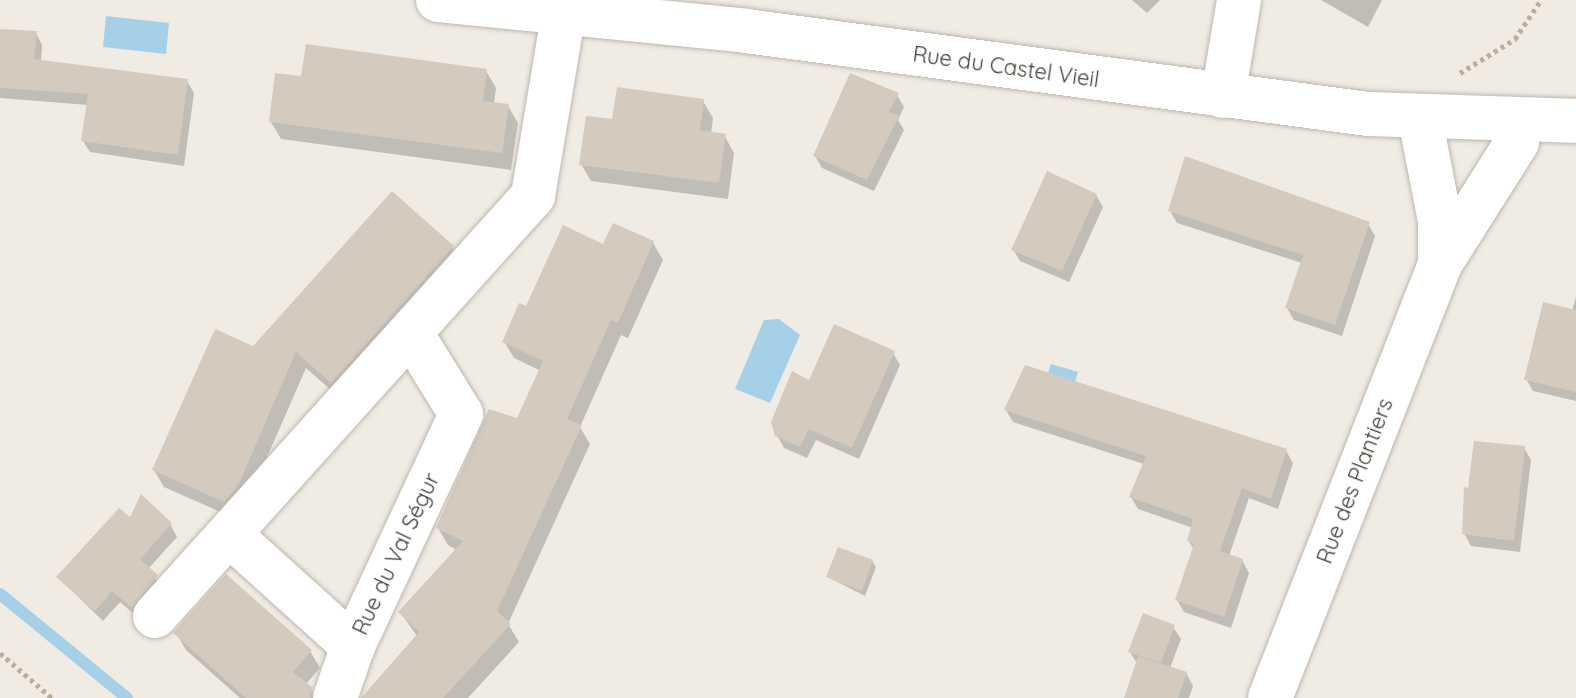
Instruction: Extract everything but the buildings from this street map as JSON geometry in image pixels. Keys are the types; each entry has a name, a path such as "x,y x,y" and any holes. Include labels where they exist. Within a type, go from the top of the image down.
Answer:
{"street":[{"name":"Rue du Castel Vieil","path":"438,0 563,16 748,16 1223,96 1420,118 1576,121"},
{"path":"1223,96 1239,0"},
{"path":"155,616 533,196 563,16"},
{"name":"Rue des Plantiers","path":"1420,118 1440,221 1440,264"},
{"name":"Rue des Plantiers","path":"1270,698 1440,264 1517,142 1518,120"},
{"name":"Rue du Val Ségur","path":"230,535 353,646 461,414 411,333"},
{"path":"335,698 353,646"}],"path":[{"path":"1452,76 1515,39 1541,0"},
{"path":"0,653 52,698"}],"water":[{"path":"106,16 169,23 166,54 103,47"},
{"path":"779,319 800,335 770,403 735,389 764,320"},
{"path":"1051,364 1078,372 1064,417 1036,409"}],"waterway":[{"path":"0,594 127,698"}]}
